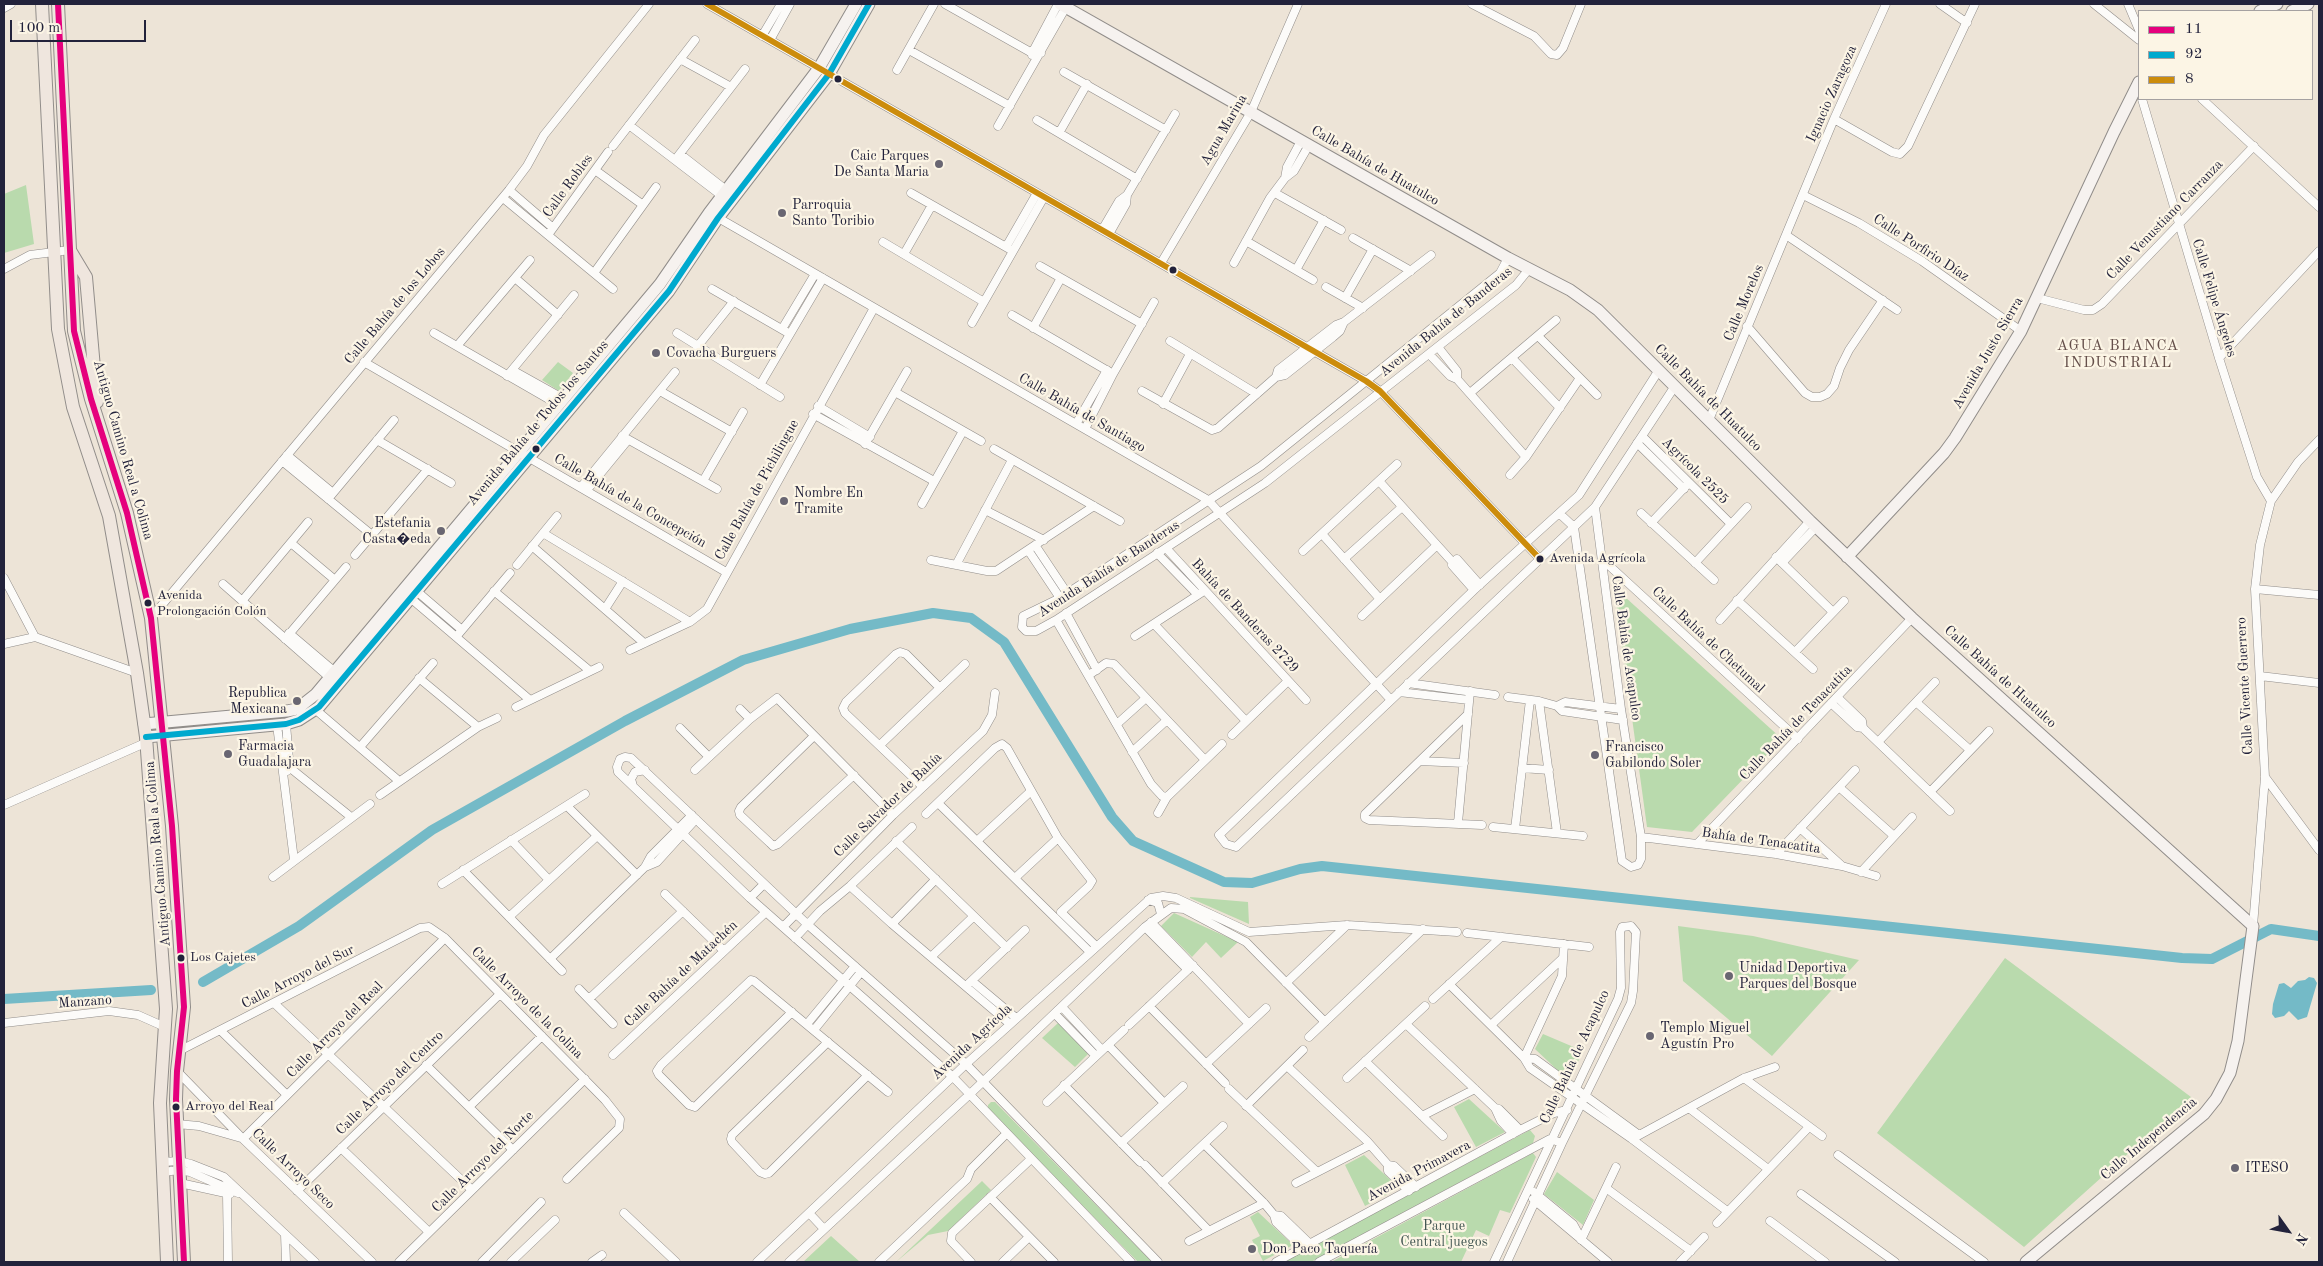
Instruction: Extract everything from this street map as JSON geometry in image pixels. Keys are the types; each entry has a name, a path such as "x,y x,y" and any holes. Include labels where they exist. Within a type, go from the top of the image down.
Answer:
{"main road":[{"name":"Antiguo Camino Real a Colima","path":"42,4 58,330 73,407 109,516 137,673 146,740 165,979 165,1027 160,1103 167,1262"},
{"name":"Antiguo Camino Real a Colima","path":"58,4 74,331 96,415 127,512 151,618 162,722 176,866 184,1007 177,1071 176,1124 184,1262"}],"street":[{"path":"4,8 11,4"},
{"name":"Calle Bahía de los Lobos","path":"151,618 503,198 527,166 544,135 649,4"},
{"path":"707,4 1366,381 1380,391 1540,559"},
{"path":"766,38 781,4"},
{"path":"766,38 790,4"},
{"name":"Avenida Bahía de Todos los Santos","path":"144,724 297,709 316,694 408,591 524,454 669,291 724,193 824,71 856,4"},
{"name":"Avenida Bahía de Todos los Santos","path":"524,454 561,402 660,284 824,71 869,4"},
{"path":"897,70 934,4"},
{"path":"945,4 1033,57"},
{"name":"Agua Marina","path":"1160,263 1251,112 1298,4"},
{"path":"1472,4 1534,36 1551,54 1557,55 1563,48 1581,4"},
{"name":"Ignacio Zaragoza","path":"1803,196 1834,119 1886,4"},
{"path":"1940,4 1967,23"},
{"path":"1834,119 1892,152 1900,154 1908,146 1976,4"},
{"path":"2094,4 2138,39"},
{"path":"2128,4 2138,28"},
{"path":"2262,10 2277,4"},
{"path":"2294,10 2308,4"},
{"path":"1033,57 1041,53 1061,5"},
{"path":"998,126 1061,5"},
{"name":"Calle Bahía de Huatulco","path":"1061,5 1508,258 1570,290 1598,310 1847,557 2253,928"},
{"name":"Calle Robles","path":"550,231 694,40"},
{"path":"909,50 1010,106"},
{"path":"680,59 731,87"},
{"path":"678,157 746,69"},
{"path":"1064,72 1166,130"},
{"path":"1059,133 1087,84"},
{"name":"Avenida Justo Sierra","path":"1847,557 1944,453 2020,331 2138,87"},
{"name":"Calle Felipe Ángeles","path":"2142,100 2219,358 2257,477 2270,501"},
{"path":"2203,100 2319,207"},
{"path":"1106,232 1119,201 1127,195 1175,114"},
{"path":"1036,120 1137,179"},
{"path":"629,125 678,157 724,193"},
{"path":"1234,263 1275,193 1294,171 1305,143"},
{"name":"Calle Venustiano Carranza","path":"2037,298 2084,310 2093,310 2102,304 2254,146"},
{"path":"595,170 643,205"},
{"path":"594,273 656,187"},
{"path":"509,190 594,273 613,288"},
{"path":"912,193 1009,249"},
{"path":"1275,193 1341,230"},
{"path":"972,322 984,302 1009,249 1040,195"},
{"name":"Calle Morelos","path":"1709,420 1803,196"},
{"name":"Calle Porfirio Díaz","path":"1803,196 1859,223 1922,261 2020,331"},
{"path":"503,198 550,231"},
{"path":"904,254 932,205"},
{"name":"Calle Bahía de Santiago","path":"713,215 1208,500 1390,700"},
{"path":"1296,270 1324,220"},
{"path":"1786,235 1897,310"},
{"path":"1353,238 1411,271"},
{"path":"1246,241 1313,280"},
{"path":"882,242 984,302"},
{"path":"1345,298 1373,249"},
{"path":"4,270 30,255 70,250"},
{"path":"2219,358 2319,251"},
{"path":"1142,391 1212,430 1218,428 1276,377 1278,370 1311,349 1336,325 1344,322 1363,308 1431,255"},
{"name":"Avenida Bahía de Banderas","path":"1508,258 1500,273 1261,466 1060,598 1023,616 1021,622 1026,631 1036,631 1056,620 1265,483 1516,285 1529,269"},
{"path":"457,346 530,260"},
{"path":"1040,266 1142,324"},
{"path":"782,329 815,274"},
{"path":"515,278 558,315"},
{"path":"760,385 823,278"},
{"path":"1033,328 1061,278"},
{"path":"1326,287 1363,308"},
{"path":"712,289 790,334"},
{"path":"510,373 574,295"},
{"path":"1747,326 1805,393 1812,397 1820,398 1827,394 1834,386 1849,350 1883,300"},
{"path":"697,347 734,301"},
{"path":"1076,424 1142,324 1154,302"},
{"name":"Calle Bahía de Pichilingue","path":"630,650 690,622 707,609 813,414 874,308"},
{"path":"1012,315 1110,372"},
{"path":"1470,393 1556,320"},
{"path":"434,333 561,402"},
{"path":"678,334 780,397"},
{"path":"1538,336 1597,395"},
{"path":"1170,341 1257,394"},
{"path":"1438,347 1457,371 1457,378"},
{"path":"1163,404 1190,354"},
{"path":"1429,354 1450,376 1457,378 1526,457"},
{"path":"1512,358 1560,408"},
{"name":"Calle Bahía de la Concepción","path":"364,362 726,572"},
{"path":"1659,370 1579,494 1560,514 1526,543 1376,684 1219,835 1226,844 1236,848 1595,507 1675,386"},
{"path":"865,444 907,371"},
{"path":"584,489 675,372"},
{"path":"1085,429 1110,372"},
{"path":"1510,475 1526,457 1580,378"},
{"path":"660,392 732,432"},
{"path":"895,392 981,442"},
{"path":"818,406 870,436"},
{"path":"703,481 743,412"},
{"path":"813,414 934,481"},
{"path":"330,496 394,420"},
{"path":"922,504 963,431"},
{"path":"625,438 716,490"},
{"name":"Agrícola 2525","path":"1640,439 1686,486 1731,524"},
{"path":"377,440 451,483"},
{"name":"Calle Vicente Guerrero","path":"2250,950 2265,777 2255,589 2261,538 2270,501 2298,462 2319,440"},
{"path":"994,449 1120,521"},
{"path":"285,458 372,535"},
{"path":"956,565 1012,460"},
{"path":"1303,551 1398,464"},
{"path":"355,555 428,469"},
{"path":"1379,481 1456,566 1457,559 1478,588"},
{"path":"1651,523 1686,486"},
{"path":"931,560 992,572 1094,506"},
{"path":"1344,559 1402,507"},
{"name":"Calle Bahía de Acapulco","path":"1574,527 1622,861 1631,867 1638,865 1641,860 1641,837 1621,709 1595,507"},
{"path":"1695,563 1747,507"},
{"path":"985,510 1044,540"},
{"path":"1560,514 1574,527"},
{"path":"1641,514 1714,580"},
{"path":"516,565 557,516"},
{"path":"242,601 308,522"},
{"path":"1720,620 1737,600 1813,524"},
{"path":"543,533 690,622"},
{"path":"1322,534 1380,599"},
{"path":"291,542 335,580"},
{"path":"1035,545 1067,593"},
{"path":"1362,616 1438,545"},
{"path":"532,546 644,643"},
{"name":"Bahía de Banderas 2729","path":"1166,548 1201,593 1306,700"},
{"path":"1028,550 1060,598"},
{"path":"1135,636 1201,593 1157,553"},
{"name":"Calle Bahía de Chetumal","path":"1602,559 1798,739"},
{"path":"1779,560 1834,612"},
{"path":"287,636 346,567"},
{"path":"456,637 510,573"},
{"path":"4,578 34,636"},
{"path":"605,609 623,581"},
{"path":"223,584 332,675"},
{"path":"2255,589 2319,595"},
{"path":"408,591 462,630"},
{"path":"408,591 456,637 530,700"},
{"name":"Avenida Bahía de Todos los Santos","path":"146,740 162,736 281,724 299,720 317,709 408,591"},
{"path":"494,591 590,671"},
{"path":"1737,600 1813,668"},
{"path":"1795,652 1844,601"},
{"path":"1066,613 1098,670"},
{"name":"Calle Bahía de Tenacatita","path":"1697,844 1912,618"},
{"path":"1056,620 1151,784 1162,796 1167,797"},
{"path":"1154,624 1246,721"},
{"path":"4,644 34,636 137,673"},
{"path":"923,787 843,708 846,702 900,652 906,654 940,688"},
{"path":"360,747 432,663"},
{"path":"880,745 966,664"},
{"path":"1089,675 1106,664 1114,664 1205,760"},
{"path":"516,707 599,667"},
{"path":"2260,676 2319,682"},
{"path":"419,678 478,727"},
{"path":"1232,734 1288,681"},
{"path":"1878,742 1935,682"},
{"path":"1408,683 1495,694"},
{"path":"1458,823 1470,691"},
{"path":"1399,692 1469,700"},
{"name":"Calle Salvador de Bahía","path":"783,927 893,815 983,732 992,715 995,693"},
{"path":"1508,696 1539,701 1557,706 1562,711 1623,720"},
{"path":"1837,697 1862,721 1863,728"},
{"path":"695,770 750,719 777,698 893,815"},
{"path":"1116,724 1146,698"},
{"path":"1515,829 1530,700"},
{"path":"1539,701 1557,833"},
{"path":"1557,706 1565,702 1621,709"},
{"path":"1916,702 1970,750"},
{"path":"1831,703 1857,727 1863,728 1950,811"},
{"path":"317,709 399,781"},
{"path":"740,709 750,719"},
{"path":"1468,714 1366,810 1365,818 1369,820 1482,825"},
{"path":"380,795 478,727 497,718"},
{"path":"1132,752 1167,720"},
{"path":"281,724 294,860"},
{"path":"680,728 710,757"},
{"path":"1930,792 1988,731"},
{"path":"814,736 741,807 738,811 740,815 773,846 778,844 854,775"},
{"path":"4,805 146,740"},
{"path":"926,814 995,748 1002,744 1008,748 1058,838 1092,881 1090,886 1061,912 1096,946"},
{"path":"1158,813 1167,797 1222,744"},
{"path":"1131,1262 953,1077 750,898 618,772 618,762 622,758 628,757 645,770 807,924 966,1064 1158,1262"},
{"path":"1420,761 1464,763"},
{"path":"1522,768 1549,770"},
{"path":"286,770 351,817"},
{"path":"633,786 632,775 638,770 645,770"},
{"path":"1776,854 1856,770"},
{"path":"2265,777 2319,850"},
{"path":"1839,787 1894,836"},
{"path":"977,841 1031,791"},
{"path":"442,884 585,794"},
{"path":"938,803 1090,952"},
{"path":"273,877 370,804"},
{"path":"566,806 637,875"},
{"path":"1860,872 1912,816"},
{"path":"550,959 645,867 657,862 680,831 694,817"},
{"path":"795,938 807,924 850,886 912,826"},
{"path":"1493,827 1584,836"},
{"path":"1800,828 1842,866"},
{"path":"509,917 597,836"},
{"name":"Bahía de Tenacatita","path":"1641,837 1776,854 1842,866 1876,876"},
{"path":"1015,878 1058,838"},
{"path":"511,840 549,880"},
{"path":"896,841 1007,948"},
{"path":"463,870 562,971"},
{"path":"892,924 936,879"},
{"path":"750,898 764,884"},
{"path":"850,886 892,924 969,983 1013,1021"},
{"path":"666,894 724,951"},
{"name":"Avenida Agrícola","path":"757,1262 966,1064 1146,901 1157,896 1170,896 1249,932"},
{"path":"1146,901 1152,900 1158,903 1164,912"},
{"path":"789,1262 1148,925 1164,912 1175,907 1184,909 1246,942 1325,1022"},
{"path":"589,999 683,911"},
{"name":"Calle Bahía de Matachén","path":"613,1055 766,912"},
{"path":"932,956 974,916"},
{"path":"1148,925 1249,1024"},
{"path":"1286,983 1347,925"},
{"path":"1246,942 1249,932 1347,925 1457,932"},
{"name":"Calle Bahía de Acapulco","path":"1494,1262 1550,1139 1618,999 1621,988 1620,932 1622,927 1631,926 1636,932 1634,991 1631,1003 1562,1143 1507,1262"},
{"name":"Calle Arroyo del Sur","path":"179,1051 420,928 429,927"},
{"name":"Calle Arroyo de la Colina","path":"429,927 445,938 585,1079 605,1100 621,1123 567,1179"},
{"path":"1309,1038 1423,929"},
{"path":"969,983 1026,930"},
{"path":"1468,933 1589,947"},
{"path":"1433,999 1501,937"},
{"name":"Calle Arroyo del Real","path":"242,1139 445,938"},
{"path":"1524,1058 1562,976 1564,944"},
{"name":"Calle Independencia","path":"2026,1262 2204,1114 2216,1100 2225,1084 2232,1065 2250,950"},
{"path":"1491,1026 1563,958"},
{"path":"1047,1102 1190,968"},
{"path":"814,1030 858,969"},
{"path":"792,1012 694,1107 657,1071 660,1065 750,980 792,1012 807,1024 888,1092"},
{"path":"807,1024 846,984"},
{"path":"1449,984 1524,1058 1530,1068 1581,1104 1635,1137"},
{"path":"579,988 612,1024"},
{"name":"Calle Arroyo del Centro","path":"297,1191 500,994"},
{"path":"274,1003 472,1190"},
{"path":"1149,1006 1246,1106 1317,1172"},
{"path":"1347,1078 1425,1006"},
{"path":"1062,1007 1164,1103"},
{"path":"1206,1064 1266,1008"},
{"name":"Manzano","path":"4,1023 109,1011 138,1015 165,1027"},
{"path":"1054,1014 1096,1056"},
{"path":"1406,1024 1495,1108 1501,1121 1517,1132"},
{"path":"221,1031 287,1095"},
{"path":"469,1107 542,1036"},
{"path":"828,1042 732,1135 730,1139 732,1142 760,1172 769,1173 868,1075"},
{"path":"1246,1106 1303,1050"},
{"path":"1524,1058 1536,1059 1575,1088 1727,1211"},
{"path":"1365,1062 1443,1136"},
{"path":"426,1065 513,1150"},
{"path":"1287,1066 1370,1145 1388,1165 1394,1166 1416,1187"},
{"path":"1635,1137 1744,1078 1775,1067"},
{"name":"Calle Arroyo Seco","path":"177,1071 242,1139 372,1262"},
{"path":"1744,1078 1822,1136"},
{"name":"Calle Arroyo del Norte","path":"399,1262 585,1079"},
{"path":"1064,1086 1209,1231"},
{"path":"1121,1143 1183,1086"},
{"path":"1422,1116 1474,1089"},
{"path":"1688,1108 1768,1169"},
{"path":"1565,1110 1576,1114"},
{"name":"Avenida Primavera","path":"1276,1262 1517,1132 1565,1110"},
{"path":"176,1124 206,1128 242,1139"},
{"path":"1162,1183 1223,1126"},
{"path":"1716,1223 1809,1127"},
{"path":"879,1262 968,1179 971,1169 1006,1134"},
{"path":"1320,1262 1550,1139 1562,1143"},
{"path":"1204,1144 1274,1215 1281,1216 1307,1246"},
{"path":"1296,1183 1370,1145"},
{"path":"341,1148 429,1232"},
{"path":"1838,1155 1984,1262"},
{"path":"965,1260 950,1238 952,1233 1031,1159"},
{"path":"163,1167 179,1165 201,1172 240,1193 315,1262"},
{"path":"1388,1165 1388,1171 1408,1191"},
{"path":"1581,1240 1616,1167"},
{"path":"180,1183 229,1188"},
{"path":"228,1262 229,1188"},
{"path":"1606,1188 1692,1251"},
{"path":"1527,1191 1537,1197 1581,1240 1608,1262"},
{"path":"1801,1194 1895,1262"},
{"path":"990,1197 1054,1262"},
{"path":"482,1262 541,1202"},
{"path":"1189,1241 1264,1203"},
{"path":"624,1213 676,1262"},
{"path":"809,1213 824,1230"},
{"path":"511,1262 555,1220"},
{"path":"1770,1221 1825,1262"},
{"path":"285,1234 286,1262"},
{"path":"1003,1262 1029,1237"},
{"path":"1680,1262 1704,1237"},
{"path":"1500,1249 1511,1254"},
{"path":"592,1262 602,1255"}],"green space":[{"path":"26,185 34,244 4,253 4,194"},
{"path":"558,362 573,373 559,391 542,380"},
{"path":"1614,587 1782,739 1692,832 1647,827"},
{"path":"1190,898 1248,902 1249,924"},
{"path":"1174,913 1238,942 1221,958 1206,942 1192,957 1161,926"},
{"path":"1678,926 1753,936 1859,960 1772,1056 1683,981"},
{"path":"2005,958 2191,1097 2024,1247 1877,1133"},
{"path":"1058,1023 1088,1054 1075,1067 1042,1038"},
{"path":"1543,1034 1583,1051 1569,1081 1535,1049"},
{"path":"1469,1099 1505,1132 1476,1147 1454,1107"},
{"path":"991,1102 995,1102 1152,1262 1138,1262 988,1109 988,1105"},
{"path":"1530,1130 1535,1136 1533,1143 1311,1262 1283,1262"},
{"name":"Parque Central juegos","path":"1533,1153 1536,1157 1510,1213 1500,1210 1489,1236 1476,1230 1461,1262 1331,1262"},
{"path":"1364,1155 1399,1188 1365,1206 1345,1165"},
{"path":"1557,1172 1594,1200 1583,1225 1544,1194"},
{"path":"982,1181 991,1190 948,1231 928,1235 896,1262"},
{"path":"1258,1212 1293,1245 1263,1261 1252,1240 1260,1236 1250,1217"},
{"path":"831,1236 860,1262 803,1262"}],"water":[{"path":"2309,977 2314,978 2317,983 2307,1017 2298,1020 2289,1011 2284,1016 2275,1018 2272,1014 2273,1004 2279,984 2284,983 2291,988 2298,981"}],"waterway":[{"path":"203,982 299,926 432,830 625,721 743,660 850,629 933,613 971,618 1004,642 1112,817 1133,841 1224,882 1252,883 1300,869 1322,866 2182,958 2212,959 2271,929 2319,936"},
{"path":"4,999 151,990"}],"transit line":[{"name":"11","path":"58,4 74,331 91,399 127,513 151,618 172,826 184,1007 176,1099 184,1262"},
{"name":"8","path":"707,4 1366,381 1380,391 1540,559"},
{"name":"92","path":"146,737 286,724 299,720 319,707 669,291 718,218 829,74 869,4"}],"place":[{"name":"Caic Parques De Santa Maria","path":"939,164"},
{"name":"Parroquia Santo Toribio","path":"782,213"},
{"name":"Covacha Burguers","path":"656,353"},
{"name":"Nombre En Tramite","path":"784,501"},
{"name":"Estefania Casta�eda","path":"441,531"},
{"name":"Avenida Agrícola","path":"1540,559"},
{"name":"Avenida Prolongación Colón","path":"148,603"},
{"name":"Republica Mexicana","path":"297,701"},
{"name":"Farmacia Guadalajara","path":"228,754"},
{"name":"Francisco Gabilondo Soler","path":"1595,755"},
{"name":"Los Cajetes","path":"181,958"},
{"name":"Unidad Deportiva Parques del Bosque","path":"1729,976"},
{"name":"Templo Miguel Agustín Pro","path":"1650,1036"},
{"name":"Arroyo del Real","path":"176,1107"},
{"name":"ITESO","path":"2235,1168"},
{"name":"Don Paco Taquería","path":"1252,1249"}],"district":[{"name":"AGUA BLANCA INDUSTRIAL","path":"2118,354"}]}
